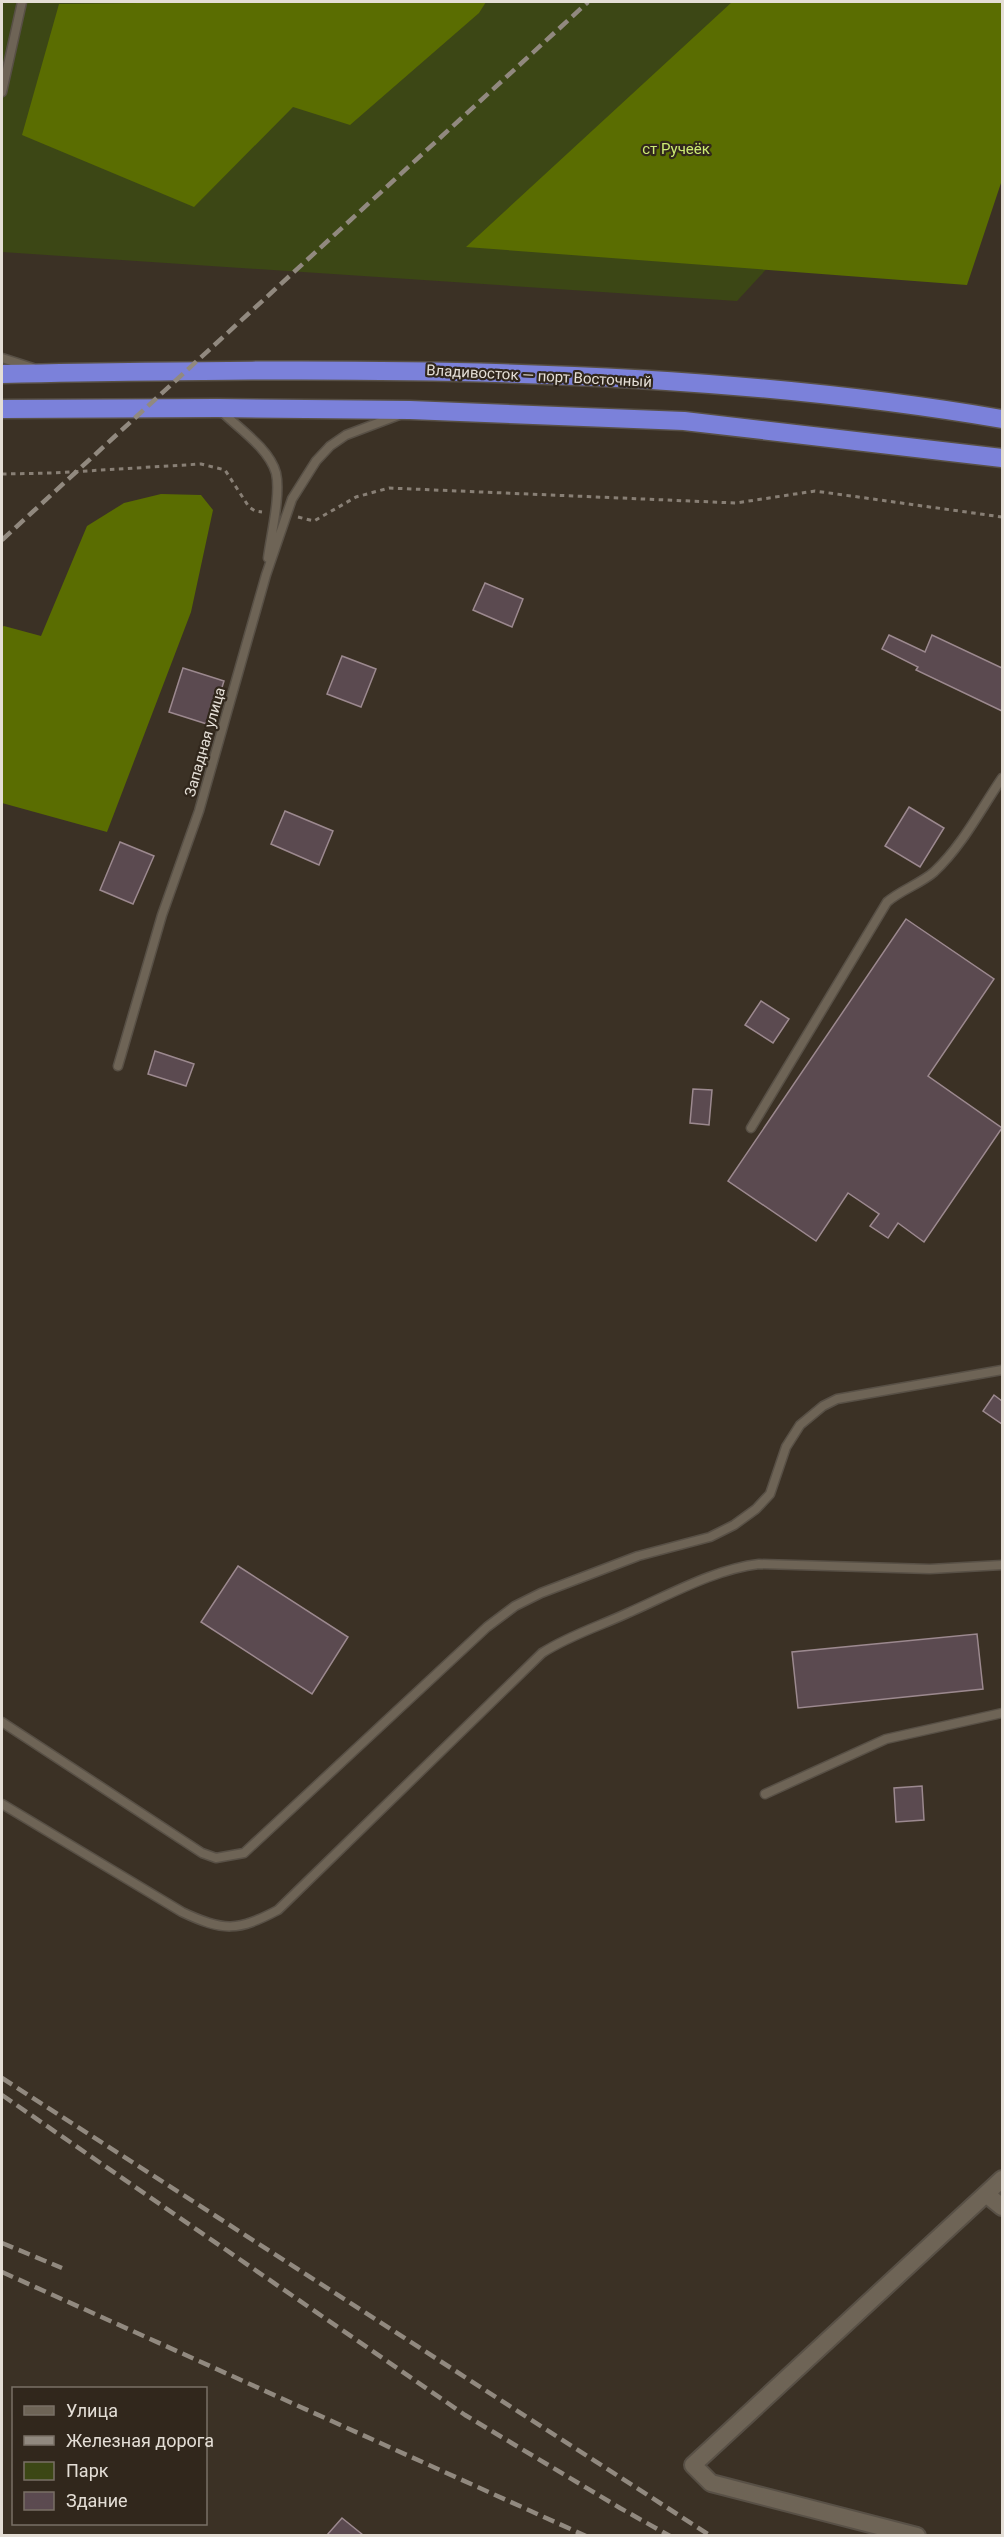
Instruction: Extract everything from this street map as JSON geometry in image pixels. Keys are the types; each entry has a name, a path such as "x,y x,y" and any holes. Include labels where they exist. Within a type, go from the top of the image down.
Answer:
{"highway":[{"name":"Владивосток — порт Восточный","path":"2,374 472,371 779,389 1002,419"},
{"path":"2,409 410,410 684,421 1002,458"}],"street":[{"path":"917,2535 711,2483 693,2465 1002,2179"},
{"path":"986,2193 1002,2206"}],"lane":[{"path":"2,92 22,2"},
{"path":"2,358 49,373"},
{"name":"Западная улица","path":"217,408 257,445 273,468 277,490 266,575"},
{"name":"Западная улица","path":"118,1066 162,915 200,811 266,575 287,515 302,481 330,446 346,435 410,410"},
{"path":"751,1128 887,902 933,872 961,839 1002,778"},
{"path":"2,1722 202,1853 216,1858 244,1853 487,1627 514,1606 541,1593 638,1556 710,1537 734,1525 756,1509 770,1494 786,1447 800,1425 822,1406 837,1399 1002,1370"},
{"path":"2,1804 182,1912 205,1923 228,1927 250,1925 278,1910 542,1653 565,1638 618,1618 736,1566 759,1564 930,1569 1002,1565"},
{"path":"765,1794 886,1739 1002,1713"}],"path":[{"path":"2,474 201,464 225,471 249,507 255,512 273,514"},
{"path":"287,515 314,521 356,497 389,488 736,504 815,491 1002,517"}],"green space":[{"name":"ст Ручеёк","path":"2,2 1002,2 1002,13 737,301 2,252"},
{"path":"486,2 479,13 350,125 293,107 194,207 22,135 59,4"},
{"path":"732,2 1002,2 1002,180 967,285 466,247"},
{"path":"161,494 201,495 213,510 191,612 107,832 2,803 2,627 41,636 87,526 124,503"}],"building":[{"path":"485,583 523,599 512,627 473,610"},
{"path":"889,635 925,652 932,635 1002,668 1002,711 916,670 918,667 882,649"},
{"path":"342,656 376,669 361,707 327,694"},
{"path":"183,668 224,681 210,725 169,712"},
{"path":"909,807 944,828 920,867 885,846"},
{"path":"285,811 333,831 319,865 271,844"},
{"path":"120,842 154,856 133,904 100,890"},
{"path":"906,919 994,979 928,1076 1002,1128 924,1242 898,1223 888,1238 870,1226 879,1214 848,1193 816,1241 728,1181"},
{"path":"761,1001 789,1019 773,1043 745,1025"},
{"path":"155,1051 194,1064 186,1086 148,1074"},
{"path":"693,1089 712,1090 709,1125 690,1123"},
{"path":"994,1395 1002,1401 1002,1424 983,1411"},
{"path":"238,1566 348,1637 312,1694 201,1622"},
{"path":"977,1634 983,1689 798,1708 792,1652"},
{"path":"922,1786 924,1820 896,1822 894,1788"},
{"path":"342,2518 363,2535 327,2535"}],"railway":[{"path":"2,540 588,2"},
{"path":"2,2078 711,2536"},
{"path":"2,2095 465,2415 670,2536"},
{"path":"2,2243 62,2268"},
{"path":"2,2272 586,2536"}]}
